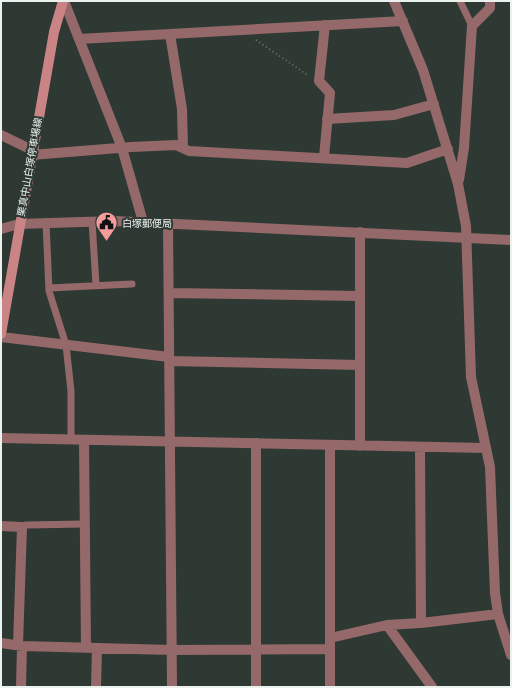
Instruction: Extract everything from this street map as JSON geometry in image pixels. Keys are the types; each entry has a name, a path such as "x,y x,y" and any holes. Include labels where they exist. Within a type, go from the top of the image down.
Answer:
{"main road":[{"name":"栗真中山白塚停車場線","path":"1,336 19,224 54,32 64,1"}],"street":[{"path":"64,1 122,148 143,222"},
{"path":"394,1 419,58 434,104 458,184 466,226 471,377 490,467 495,593 498,614 511,655"},
{"path":"458,184 464,148 472,26 490,8 490,1"},
{"path":"79,39 403,21"},
{"path":"324,157 330,93 319,81 325,25"},
{"path":"170,34 182,109 183,148"},
{"path":"327,119 394,115 434,104"},
{"path":"1,135 32,152 176,145 189,151 407,162 448,149"},
{"path":"1,229 19,224 46,222 143,222 360,232 466,240 511,240"},
{"path":"168,223 172,687"},
{"path":"360,232 360,446"},
{"path":"168,293 359,296"},
{"path":"1,336 169,359 360,365"},
{"path":"1,438 486,448"},
{"path":"84,440 86,648"},
{"path":"256,444 256,687"},
{"path":"330,445 330,687"},
{"path":"420,447 421,623"},
{"path":"1,526 22,527 20,645 21,687"},
{"path":"330,638 387,625 421,623 498,614"},
{"path":"387,625 432,687"},
{"path":"1,643 86,648 172,650 330,650"},
{"path":"96,687 97,648"}],"lane":[{"path":"460,1 472,26"},
{"path":"92,221 96,285"},
{"path":"46,222 49,288 66,345 71,391 71,439"},
{"path":"49,288 132,284"},
{"path":"22,527 26,525 85,524"}],"path":[{"path":"241,30 308,76 319,81"}],"place":[{"name":"白塚郵便局","path":"106,242"}]}
